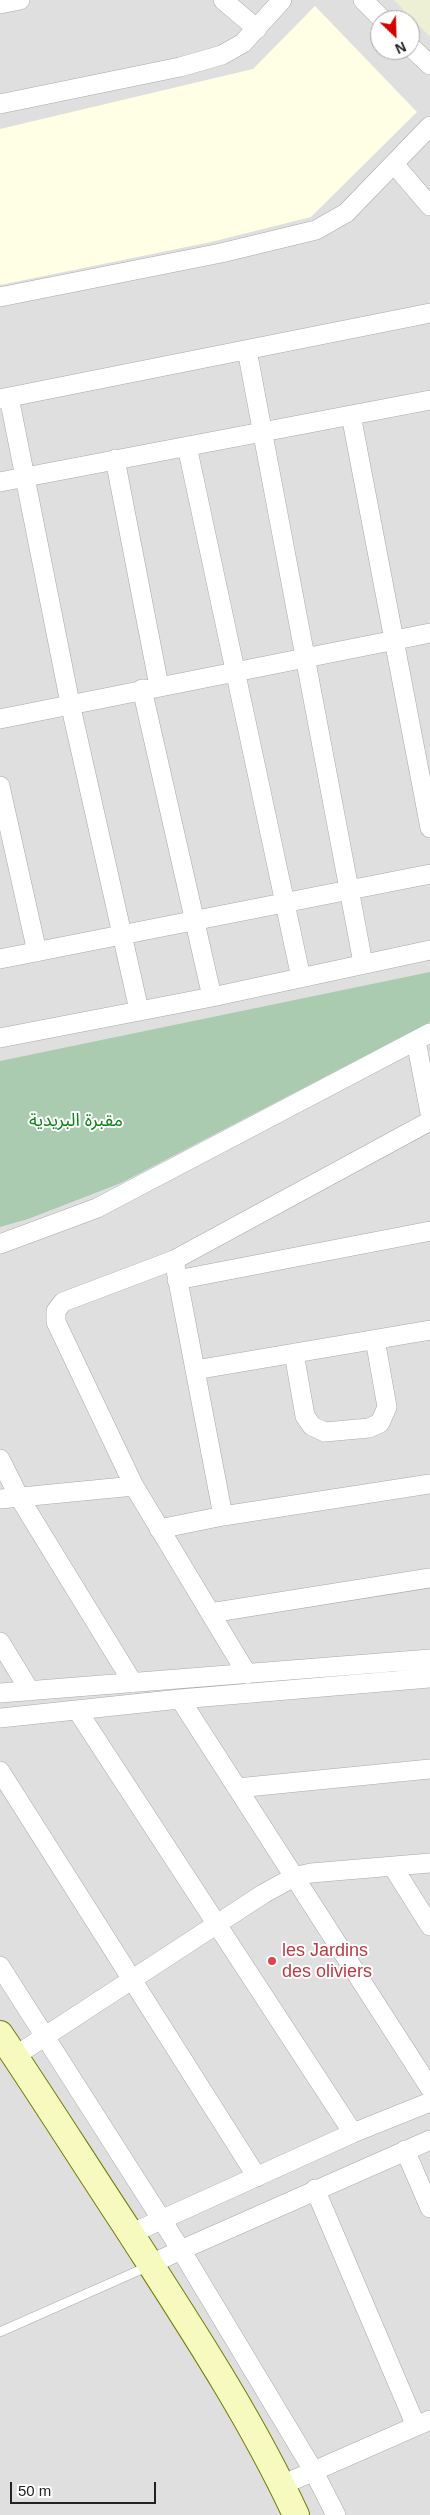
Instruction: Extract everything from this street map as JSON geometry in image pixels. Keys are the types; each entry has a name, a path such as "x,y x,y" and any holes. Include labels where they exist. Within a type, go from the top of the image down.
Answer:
{"street":[{"path":"0,4 20,0"},
{"path":"223,0 257,30"},
{"path":"0,104 203,62 232,50 257,30 282,0"},
{"path":"363,0 373,10"},
{"path":"420,56 430,65"},
{"path":"0,297 221,253 316,230 346,213 430,126"},
{"path":"394,164 430,206"},
{"path":"139,1010 70,703 25,476 4,398 430,313"},
{"path":"246,350 363,963"},
{"path":"0,482 430,401"},
{"path":"351,415 430,828"},
{"path":"188,446 301,978"},
{"path":"116,460 151,688 195,920 212,997"},
{"path":"0,719 70,703 430,634"},
{"path":"0,786 37,952"},
{"path":"0,959 430,874"},
{"path":"0,1038 212,997 430,950"},
{"path":"0,1244 97,1208 423,1037 430,1113"},
{"path":"247,1674 134,1486 54,1316 63,1302 174,1260 430,1121"},
{"path":"178,1280 430,1231"},
{"path":"174,1260 223,1516"},
{"path":"195,1370 430,1330"},
{"path":"294,1353 305,1416 312,1426 325,1432 369,1428 380,1423 387,1407 375,1339"},
{"path":"0,1459 19,1497 133,1683"},
{"path":"159,1529 223,1516 430,1484"},
{"path":"0,1499 134,1486"},
{"path":"210,1612 430,1578"},
{"path":"0,1642 30,1691"},
{"path":"0,1693 430,1660"},
{"path":"0,1718 180,1699 430,1678"},
{"path":"180,1699 430,2088"},
{"path":"77,1710 353,2133"},
{"path":"237,1788 430,1769"},
{"path":"0,1771 257,2177"},
{"path":"15,2056 217,1926 263,1894 294,1877 326,1872 430,1863"},
{"path":"393,1866 430,1926"},
{"path":"0,1966 181,2250 313,2470 336,2515"},
{"path":"0,2034 151,2264 212,2363 282,2485 296,2515"},
{"path":"130,2234 353,2133 430,2102"},
{"path":"151,2264 315,2189 430,2140"},
{"path":"405,2150 430,2208"},
{"path":"282,2485 423,2423 315,2189"}],"lane":[{"path":"0,2332 151,2264"}],"shaded area":[{"path":"0,0 430,0 430,2515 0,2515"},
{"path":"394,0 430,0 430,37 420,27 420,10 404,10"},
{"path":"315,6 417,112 311,217 211,242 0,285 0,129 253,69"}],"green space":[{"name":"مقبرة البريدية","path":"430,972 430,1022 121,1183 28,1219 0,1227 0,1061"}],"place":[{"name":"les Jardins des oliviers","path":"272,1961"}]}
